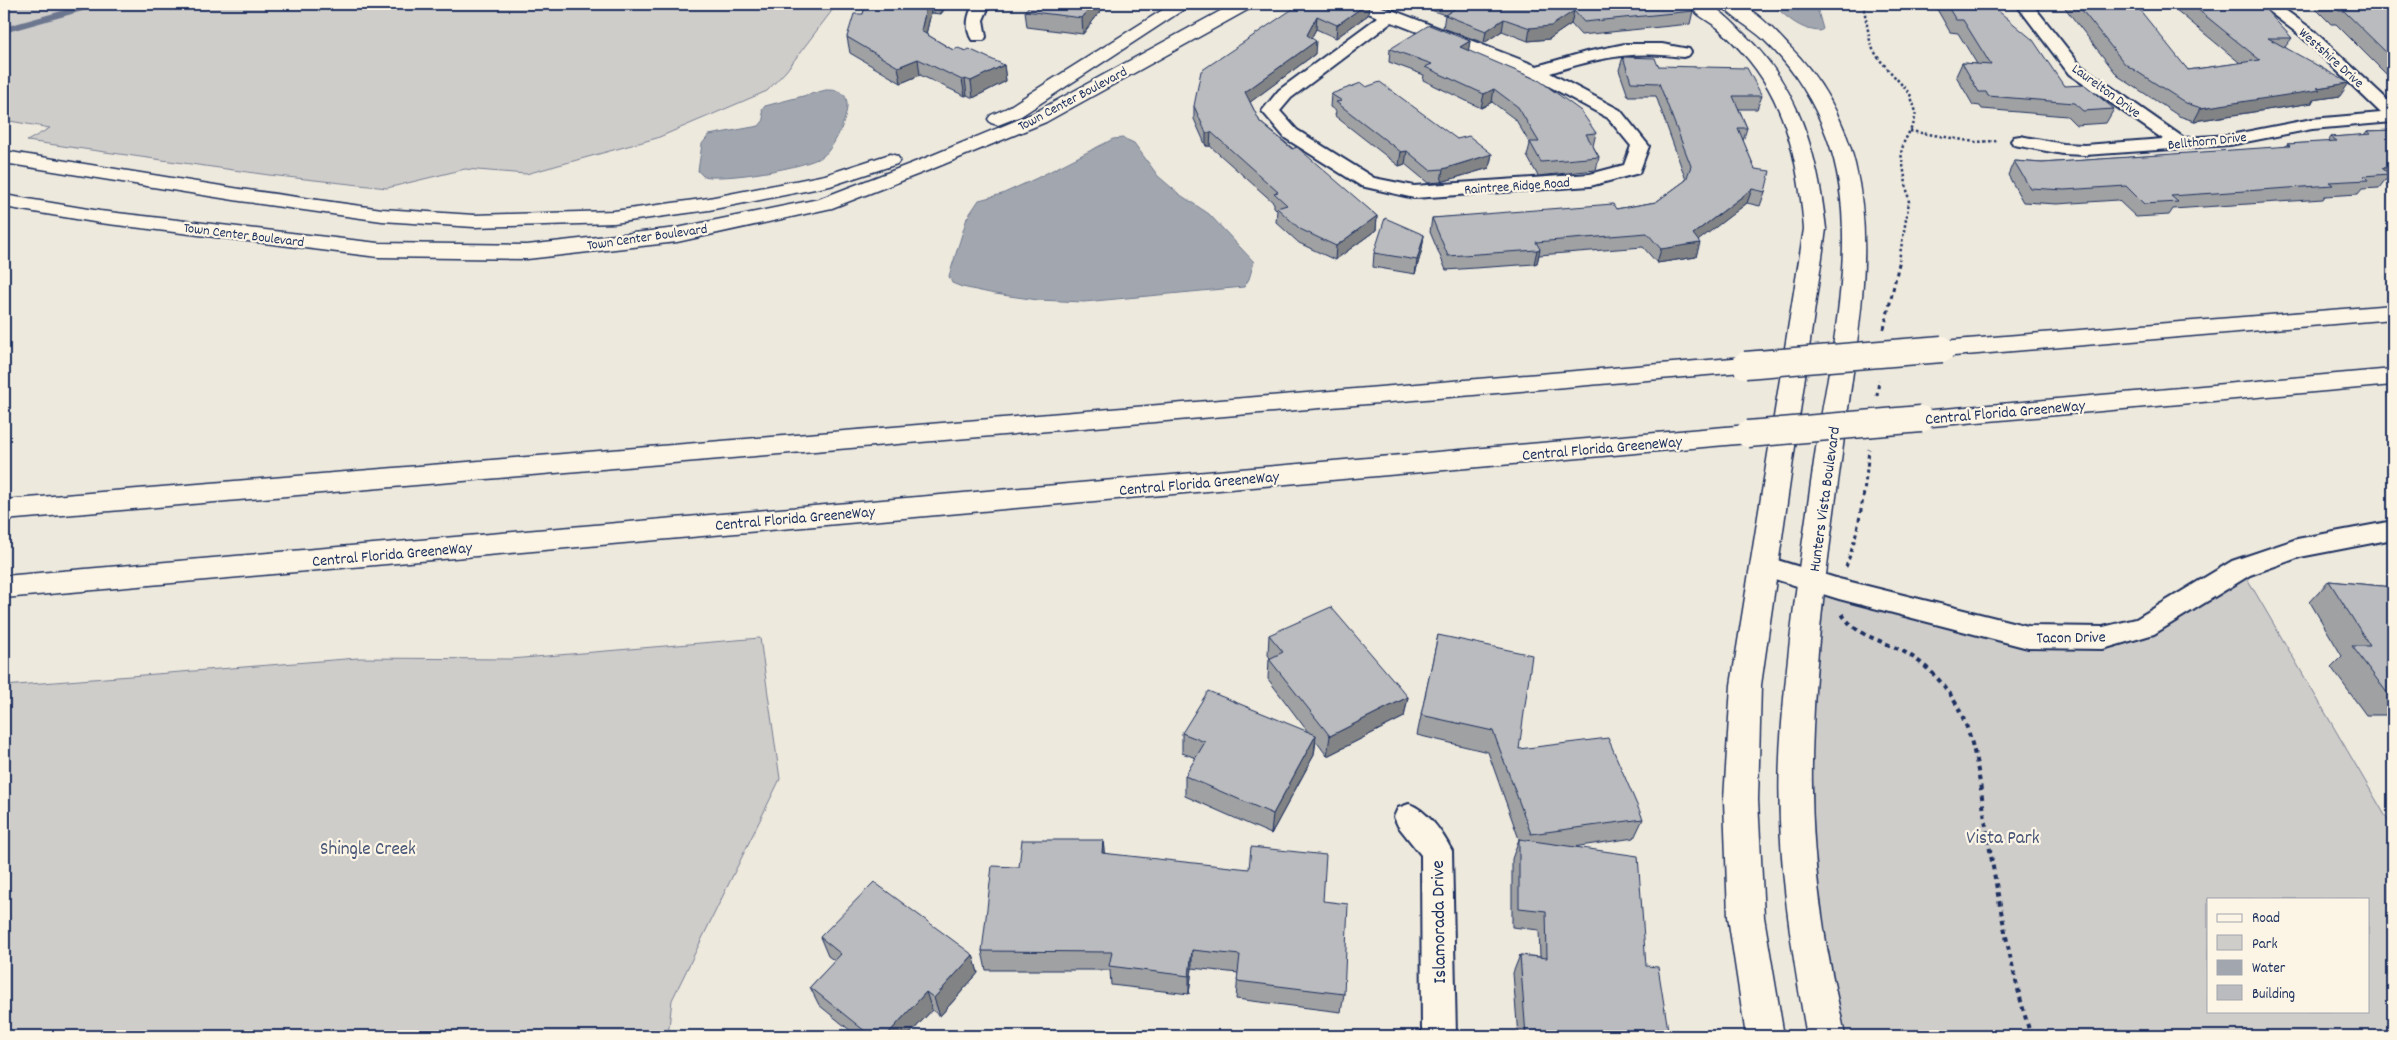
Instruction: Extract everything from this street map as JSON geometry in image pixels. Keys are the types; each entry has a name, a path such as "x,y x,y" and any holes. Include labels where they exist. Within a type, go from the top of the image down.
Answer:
{"main road":[{"name":"Town Center Boulevard","path":"4,157 249,197 382,215 474,222 614,217 690,207 830,180 932,147 1014,112 1184,4"},
{"name":"Town Center Boulevard","path":"4,201 100,217 378,250 527,252 677,235 825,204 930,164 1039,118 1246,4"},
{"path":"1697,4 1713,14 1739,37 1764,64 1794,119 1813,189 1815,229 1746,685 1742,800 1746,917 1765,1036"},
{"name":"Hunters Vista Boulevard","path":"1729,4 1766,32 1784,49 1811,84 1833,128 1845,160 1852,199 1854,237 1846,332 1812,580 1797,721 1797,813 1803,908 1826,1036"},
{"path":"4,510 2393,312"},
{"name":"Central Florida GreeneWay","path":"4,587 2393,377"}],"street":[{"path":"978,37 974,21 976,12 982,4"},
{"name":"Raintree Ridge Road","path":"1359,4 1391,15 1536,72 1614,114 1640,146 1632,169 1590,180 1414,192 1368,182 1292,134 1271,111 1285,94 1391,15"},
{"name":"Laurelton Drive","path":"2024,4 2075,70 2180,143"},
{"name":"Westshire Drive","path":"2267,4 2307,33 2393,116"},
{"path":"1536,72 1598,52 1641,47 1684,52"},
{"name":"Bellthorn Drive","path":"2020,141 2063,149 2085,150 2230,140 2312,124 2393,116"},
{"name":"Tacon Drive","path":"1764,566 1839,589 2028,636 2103,638 2144,627 2241,568 2296,548 2393,530"},
{"name":"Islamorada Drive","path":"1409,816 1436,851 1440,1036"}],"path":[{"path":"1863,4 1866,9 1868,38 1874,52 1900,79 1912,95 1916,112 1916,124 1903,141 1901,154 1909,202 1884,330"},
{"path":"1910,131 1975,142 2020,141"},
{"path":"1877,401 1879,376"},
{"path":"1871,439 1864,499 1856,539 1839,589 1838,605 1845,620 1867,636 1905,653 1924,665 1948,690 1963,718 1974,751 1995,879 2018,997 2031,1036"}],"green space":[{"path":"4,4 837,4 786,71 767,91 657,138 526,174 465,169 387,188 269,175 27,141 50,128 4,120"},
{"name":"Vista Park","path":"2241,568 2393,829 2393,1036 1826,1036 1803,908 1812,580 2028,637 2103,638"},
{"name":"Shingle Creek","path":"760,638 780,779 672,1000 668,1036 4,1036 4,686 358,658 511,659"}],"water":[{"path":"1772,4 1816,4 1823,29 1820,31 1806,28 1788,18"},
{"path":"826,90 842,93 847,100 847,108 837,137 828,152 823,156 800,165 745,175 713,177 703,176 698,171 702,144 709,135 759,126 764,120 762,110 765,106"},
{"path":"1123,138 1134,143 1158,176 1179,194 1209,214 1254,262 1249,279 1244,287 1084,302 1038,300 995,294 952,283 949,276 967,218 979,200 1002,194 1113,139"}],"building":[{"path":"866,4 927,4 921,31 953,50 958,48 966,51 969,49 1004,65 971,81 962,80 918,59 898,67 847,37 854,14 863,14"},
{"path":"1031,4 1093,4 1082,18 1025,11"},
{"path":"1300,4 1367,4 1337,25 1317,16 1307,35 1316,41 1245,92 1260,122 1292,149 1297,147 1377,216 1336,246 1300,229 1277,208 1287,205 1274,193 1278,192 1211,132 1206,133 1194,106 1201,71"},
{"path":"1451,4 1685,4 1693,11 1584,22 1574,11 1551,26 1530,28 1504,19 1486,31 1445,15 1459,6"},
{"path":"1946,4 1990,4 2033,40 2064,86 2085,85 2114,109 2083,111 2074,103 1988,96 1986,92 1979,92 1962,63 1991,65 1963,20 1956,20"},
{"path":"2077,4 2130,4 2134,9 2139,9 2188,70 2260,60 2191,4 2259,4 2292,38 2268,38 2349,83 2317,88 2320,90 2201,108 2186,103 2125,64"},
{"path":"2332,4 2384,4 2393,12 2393,59 2344,11 2339,11"},
{"path":"1429,25 1470,41 1460,47 1540,81 1581,111 1596,133 1586,134 1599,157 1541,162 1530,142 1539,142 1518,107 1494,89 1484,94 1425,67 1432,64 1390,49"},
{"path":"1623,57 1655,58 1658,66 1747,68 1762,96 1733,96 1747,128 1738,128 1755,169 1770,171 1765,192 1752,189 1693,234 1700,243 1661,249 1647,233 1536,242 1540,249 1537,250 1448,256 1432,218 1613,204 1616,209 1656,202 1686,180 1691,166 1659,83 1631,82"},
{"path":"1380,82 1457,139 1469,136 1492,154 1443,169 1430,170 1407,151 1401,152 1336,102 1342,101 1331,94 1361,83 1366,87"},
{"path":"2393,130 2393,167 2382,168 2389,174 2364,176 2368,180 2329,182 2333,185 2171,196 2178,202 2144,204 2126,186 2064,190 2030,188 2014,161 2042,163 2290,146 2287,144 2337,141 2331,137 2371,134 2367,131"},
{"path":"1385,218 1424,235 1417,260 1374,253"},
{"path":"2329,581 2393,587 2393,694 2388,694 2352,646 2370,646"},
{"path":"1331,607 1408,697 1330,736 1269,659 1283,652 1269,635"},
{"path":"1438,635 1532,655 1519,749 1608,738 1643,819 1531,834 1493,731 1421,715"},
{"path":"1208,691 1316,735 1273,814 1185,776 1205,742 1182,733"},
{"path":"1519,839 1638,856 1646,966 1658,967 1669,1036 1526,1036 1520,955 1547,958 1546,911 1519,908"},
{"path":"1022,840 1103,840 1102,853 1249,869 1251,847 1326,855 1323,901 1348,904 1344,994 1237,981 1240,955 1192,950 1189,976 1109,966 1112,952 982,951 992,866 1019,867"},
{"path":"874,882 973,955 934,998 926,992 886,1036 871,1036 810,987 841,954 820,937"}],"waterway":[{"name":"Shingle Creek","path":"4,30 97,4"}]}
